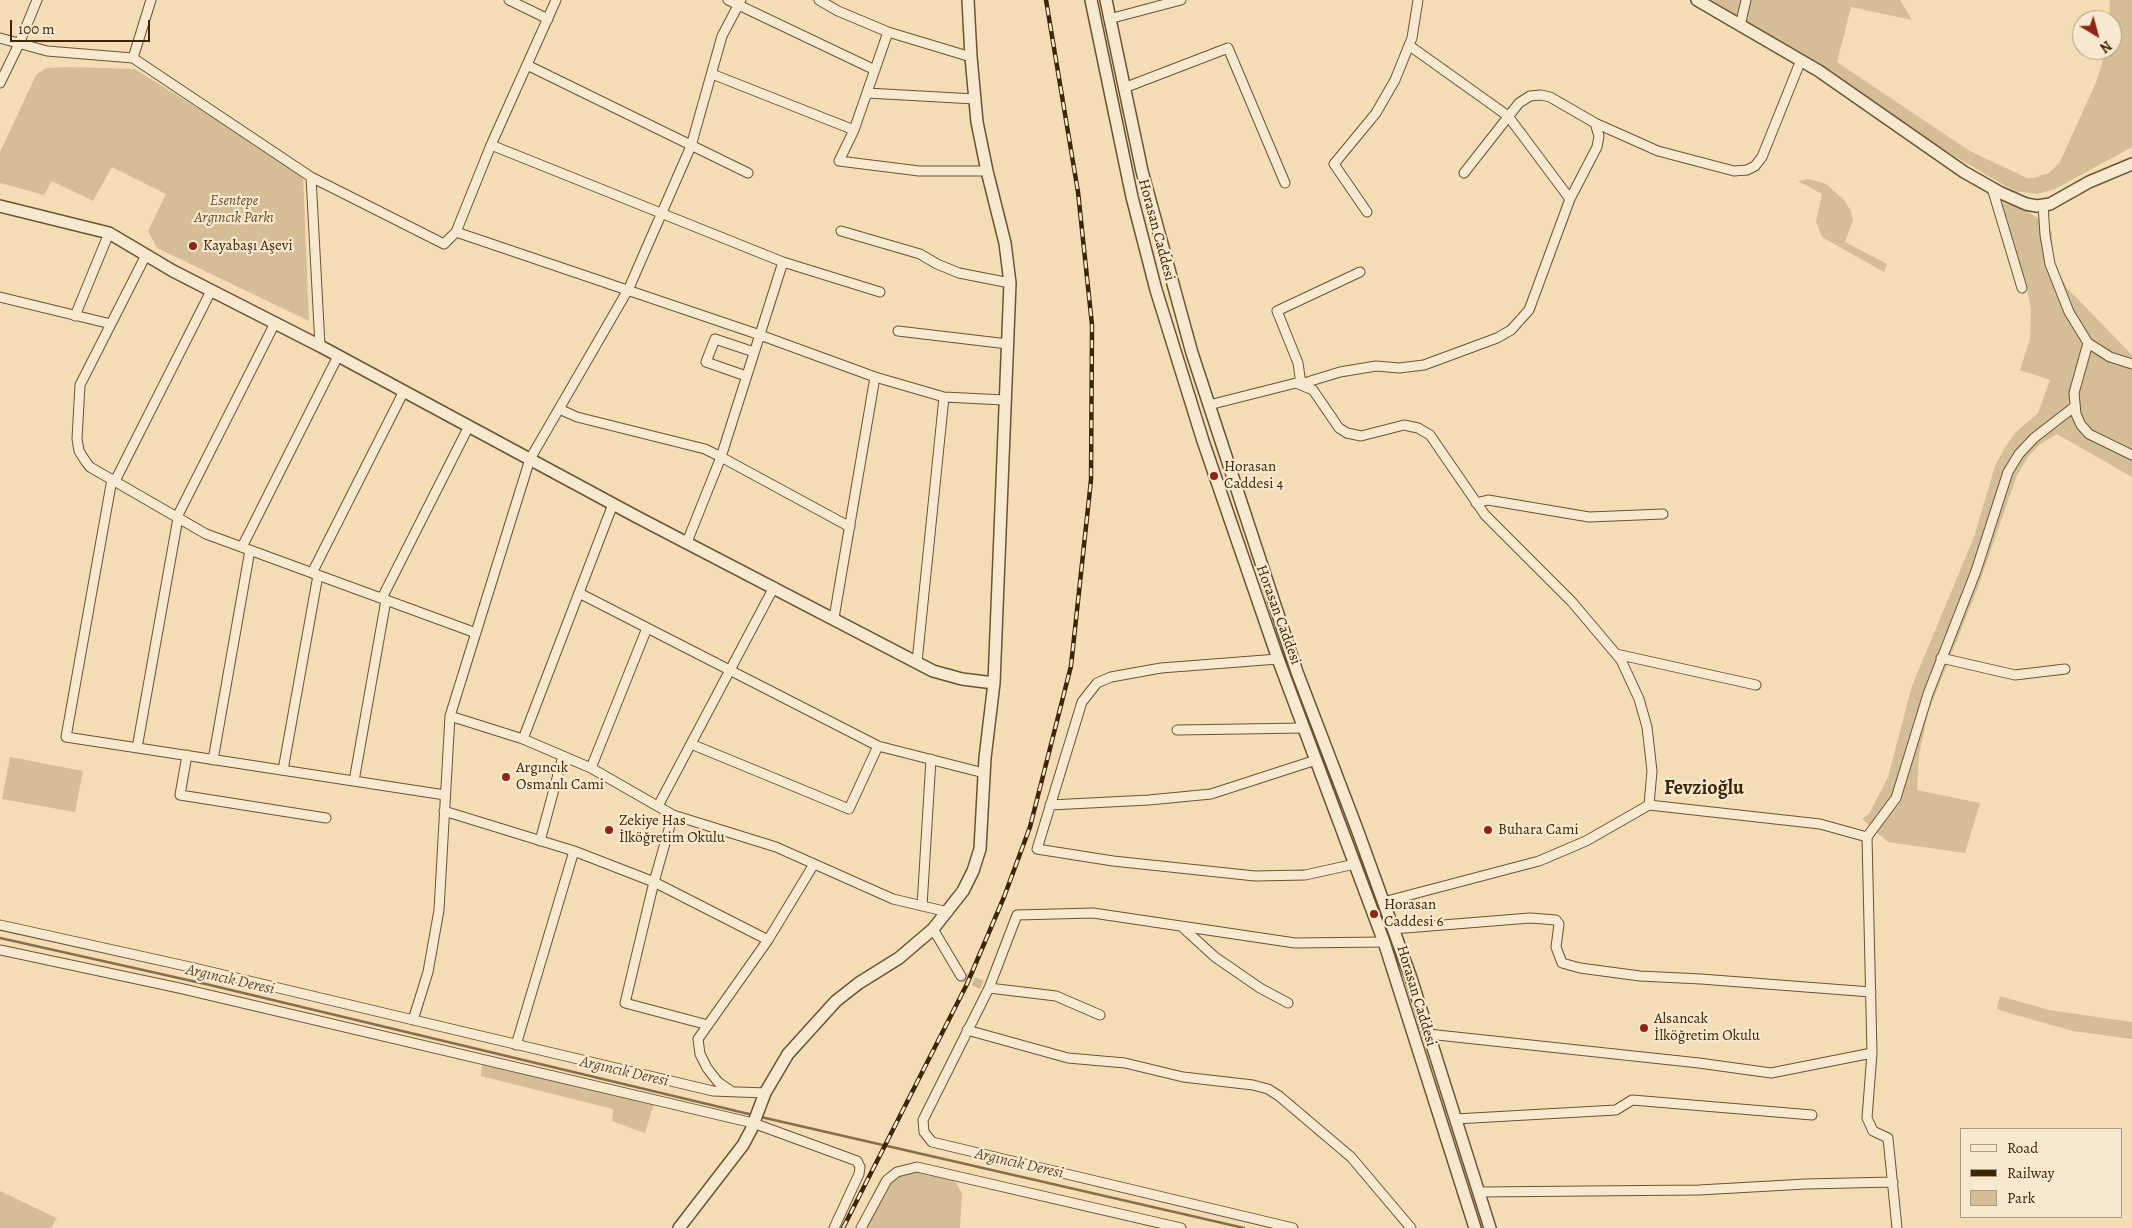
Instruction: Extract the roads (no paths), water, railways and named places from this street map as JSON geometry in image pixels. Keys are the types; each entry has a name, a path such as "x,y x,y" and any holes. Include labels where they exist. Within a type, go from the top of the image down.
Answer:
{"street":[{"path":"0,83 37,0"},
{"path":"133,58 151,0"},
{"path":"509,0 548,19"},
{"path":"0,38 57,52 133,58 311,177 444,244 456,232 491,145 556,0"},
{"path":"728,0 740,2 875,70"},
{"path":"819,0 838,11 888,32 970,57"},
{"path":"679,1228 743,1145 762,1098 788,1054 825,1011 859,983 900,958 933,929 948,912 968,881 980,849 984,773 994,684 1010,283 1005,243 987,171 974,99 968,0"},
{"name":"Horasan Caddesi","path":"1091,0 1120,145 1156,290 1225,510 1278,659 1384,942 1475,1228"},
{"name":"Horasan Caddesi","path":"1106,0 1124,88 1161,245 1209,405 1297,672 1384,902 1490,1228"},
{"path":"1109,19 1181,0"},
{"path":"1367,212 1334,164 1376,113 1402,66 1416,24 1418,0"},
{"path":"1697,0 1819,71 1964,172 2026,204 2050,204 2089,182 2132,164"},
{"path":"1740,26 1746,0"},
{"path":"414,1020 428,972 441,891 450,716 530,459 628,290 691,146 722,36 740,2"},
{"path":"888,32 854,130 839,161 919,171 987,171"},
{"path":"1410,46 1508,116 1570,199"},
{"path":"1124,88 1228,48 1285,183"},
{"path":"1464,173 1508,116 1524,99 1541,95 1550,97 1595,123 1658,151 1734,171 1747,170 1755,166 1762,157 1800,60"},
{"path":"527,65 748,173"},
{"path":"712,74 854,130"},
{"path":"867,93 974,99"},
{"path":"1209,405 1296,383 1300,384 1340,372 1376,366 1399,368 1424,364 1497,338 1511,330 1529,310 1570,199 1599,142 1599,132 1595,123"},
{"path":"491,145 661,215 783,262 880,292"},
{"path":"311,177 320,346"},
{"path":"1992,188 2022,288"},
{"path":"2044,205 2047,250 2055,278 2069,312 2088,343 2110,356 2132,364"},
{"path":"0,206 109,233 212,291 320,346 613,504 933,671 948,676 994,684"},
{"path":"841,231 920,254 937,264 959,273 1010,283"},
{"path":"456,232 760,335 875,377 944,397 1004,400"},
{"path":"75,316 109,233"},
{"path":"146,255 80,385 77,439 79,451 90,467 206,534 476,633"},
{"path":"688,542 721,457 783,262"},
{"path":"1300,384 1298,363 1277,311 1360,272"},
{"path":"212,291 114,480 66,737 445,795"},
{"path":"0,297 111,324"},
{"path":"137,748 177,517 275,324"},
{"path":"898,331 1008,344"},
{"path":"746,376 706,362 715,339 754,352"},
{"path":"2088,343 2074,393 2074,407 2081,425 2089,434 2132,455"},
{"path":"213,760 246,548 338,356"},
{"path":"834,618 875,377"},
{"path":"1300,384 1316,394 1340,428 1347,433 1361,436 1404,426 1424,431 1435,440 1476,503 1493,523 1516,543 1572,602 1616,654 1634,686 1647,727 1652,771 1649,805"},
{"path":"283,770 315,574 404,391"},
{"path":"917,662 944,397"},
{"path":"1897,1228 1893,1210 1893,1182 1888,1138 1873,1131 1867,1118 1872,1053 1867,837 1896,798 1919,721 1941,658 1976,571 2008,472 2019,454 2030,442 2074,407"},
{"path":"559,409 576,417 705,449 850,527"},
{"path":"354,781 384,599 469,426"},
{"path":"1476,503 1488,500 1589,517 1663,514"},
{"path":"522,739 613,504"},
{"path":"658,806 774,587"},
{"path":"579,593 878,746 984,773"},
{"path":"591,768 647,628"},
{"path":"1616,654 1756,684"},
{"path":"1941,658 2015,675 2065,669"},
{"path":"1278,659 1161,668 1111,677 1097,683 1082,702 1037,849 1113,861 1255,876 1305,875 1355,864"},
{"path":"450,716 522,739 591,768 673,814 776,847 893,899 948,912"},
{"path":"1177,730 1304,728"},
{"path":"691,744 849,809 878,746"},
{"path":"187,755 180,795 326,818"},
{"path":"540,841 563,756"},
{"path":"922,906 931,759"},
{"path":"1050,805 1149,800 1211,794 1316,760"},
{"path":"1384,902 1539,861 1586,841 1649,805 1820,824 1867,837"},
{"path":"444,811 574,851 654,882 768,940"},
{"path":"673,814 654,882 625,1002 708,1025"},
{"path":"516,1045 574,851"},
{"path":"732,1092 712,1076 703,1061 698,1039 768,940 814,864"},
{"path":"1292,1228 932,1142 926,1136 923,1128 924,1116 989,988 1017,915 1092,913 1295,942 1384,942"},
{"path":"1393,929 1530,918 1556,920 1559,924 1556,947 1562,963 1580,968 1640,976 1871,992"},
{"path":"0,925 190,967 713,1091 732,1092 762,1098"},
{"path":"1181,926 1215,957 1260,988 1288,1003"},
{"path":"933,929 961,976"},
{"path":"0,950 179,988 754,1121 857,1161 860,1167 859,1174 834,1228"},
{"path":"989,988 1056,996 1100,1015"},
{"path":"967,1030 1068,1058 1125,1063 1182,1077 1252,1085 1268,1090 1279,1096 1351,1157 1411,1228"},
{"path":"1428,1034 1689,1062 1771,1073 1872,1053"},
{"path":"1456,1119 1616,1110 1632,1100 1812,1115"},
{"path":"861,1228 887,1180 897,1172 917,1167 1181,1228"},
{"path":"1479,1192 1699,1190 1806,1184 1893,1182"}],"waterway":[{"name":"Argıncık Deresi","path":"0,938 210,985 753,1115"},
{"name":"Argıncık Deresi","path":"761,1117 1244,1228"}],"tunnel":[{"path":"961,976 989,988"}],"railway":[{"path":"843,1228 967,984 1004,897 1030,827 1071,666 1091,480 1092,325 1078,192 1046,0"}],"place":[{"name":"Kayabaşı Aşevi","path":"193,246"},
{"name":"Horasan Caddesi 4","path":"1214,476"},
{"name":"Argıncık Osmanlı Cami","path":"506,777"},
{"name":"Zekiye Has İlköğretim Okulu","path":"609,830"},
{"name":"Buhara Cami","path":"1488,830"},
{"name":"Horasan Caddesi 6","path":"1374,914"},
{"name":"Alsancak İlköğretim Okulu","path":"1644,1028"}],"district":[{"name":"Fevzioğlu","path":"1704,789"}],"park label":[{"name":"Esentepe Argıncık Parkı","path":"234,210"}]}
